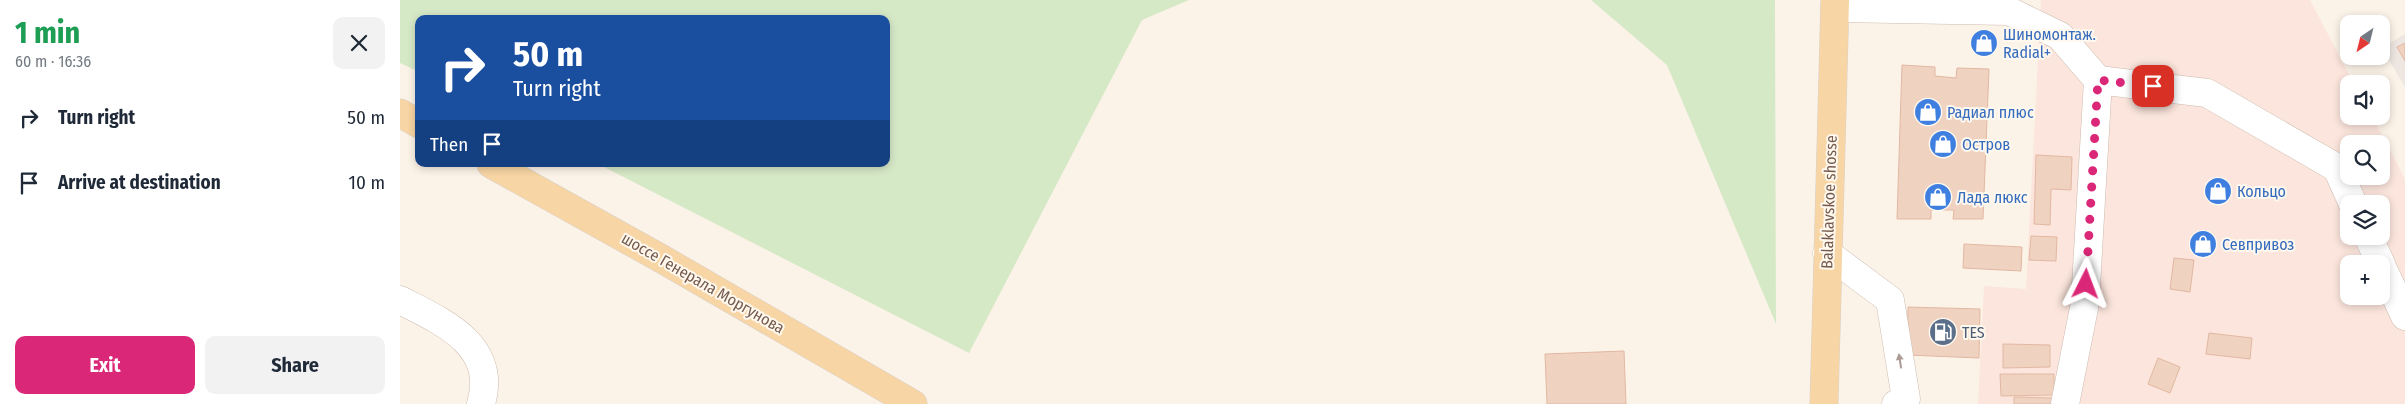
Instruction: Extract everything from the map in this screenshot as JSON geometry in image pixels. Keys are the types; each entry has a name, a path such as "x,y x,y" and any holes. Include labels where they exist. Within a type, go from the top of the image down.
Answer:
{"main road":[{"name":"Balaklavskoe shosse","path":"1824,404 1835,4"},
{"path":"400,113 415,122"},
{"name":"шоссе Генерала Моргунова","path":"496,167 662,259 913,404"}],"lane":[{"path":"1835,4 2008,12 2060,36 2098,80 2207,93 2337,168 2349,195"},
{"path":"2065,404 2085,303 2098,80"},
{"path":"1827,253 1890,300 1906,399 1896,404"},
{"path":"2390,284 2405,316"},
{"path":"400,300 450,326 480,359 485,380 481,404"}],"shaded area":[{"name":"Кольцо","path":"2041,0 2310,0 2340,57 2340,65 2344,65 2349,75 2340,75 2340,125 2377,125 2382,135 2340,135 2340,185 2390,185 2390,150 2405,179 2405,404 1978,404 1984,286 2026,289"},
{"path":"2405,34 2405,87 2390,62 2390,43"}],"green space":[{"path":"400,0 1189,0 1142,20 969,353 604,167 890,167 890,15 415,15 415,70 400,63"},
{"path":"1591,0 1775,0 1776,324 1667,65"}],"building":[{"path":"2405,43 2405,61 2397,47"},
{"name":"Остров","path":"1902,65 1935,67 1935,76 1956,78 1957,68 1989,69 1983,219 1953,219 1954,210 1931,210 1931,219 1897,219"},
{"path":"2036,155 2072,157 2071,190 2051,189 2050,225 2034,224"},
{"path":"2031,236 2057,237 2056,261 2029,260"},
{"path":"1964,244 2022,247 2021,271 1963,268"},
{"path":"2174,258 2194,260 2190,292 2170,289"},
{"name":"TES","path":"1908,307 1980,309 1979,358 1907,355"},
{"path":"2209,333 2252,338 2250,359 2206,354"},
{"path":"2003,344 2050,345 2050,367 2003,368"},
{"path":"1624,351 1626,404 1547,404 1545,354"},
{"path":"2158,358 2180,367 2170,393 2148,384"},
{"path":"2000,374 2054,374 2054,395 2001,396"},
{"path":"2014,397 2054,398 2054,404 2014,404"}],"place":[{"name":"Шиномонтаж. Radial+","path":"1984,43"},
{"name":"Радиал плюс","path":"1928,112"},
{"name":"Остров","path":"1943,144"},
{"name":"Кольцо","path":"2218,191"},
{"name":"Лада люкс","path":"1938,197"},
{"name":"Севпривоз","path":"2203,244"},
{"name":"TES","path":"1943,332"}],"route":[{"path":"2086,284 2098,80 2153,86"}]}
